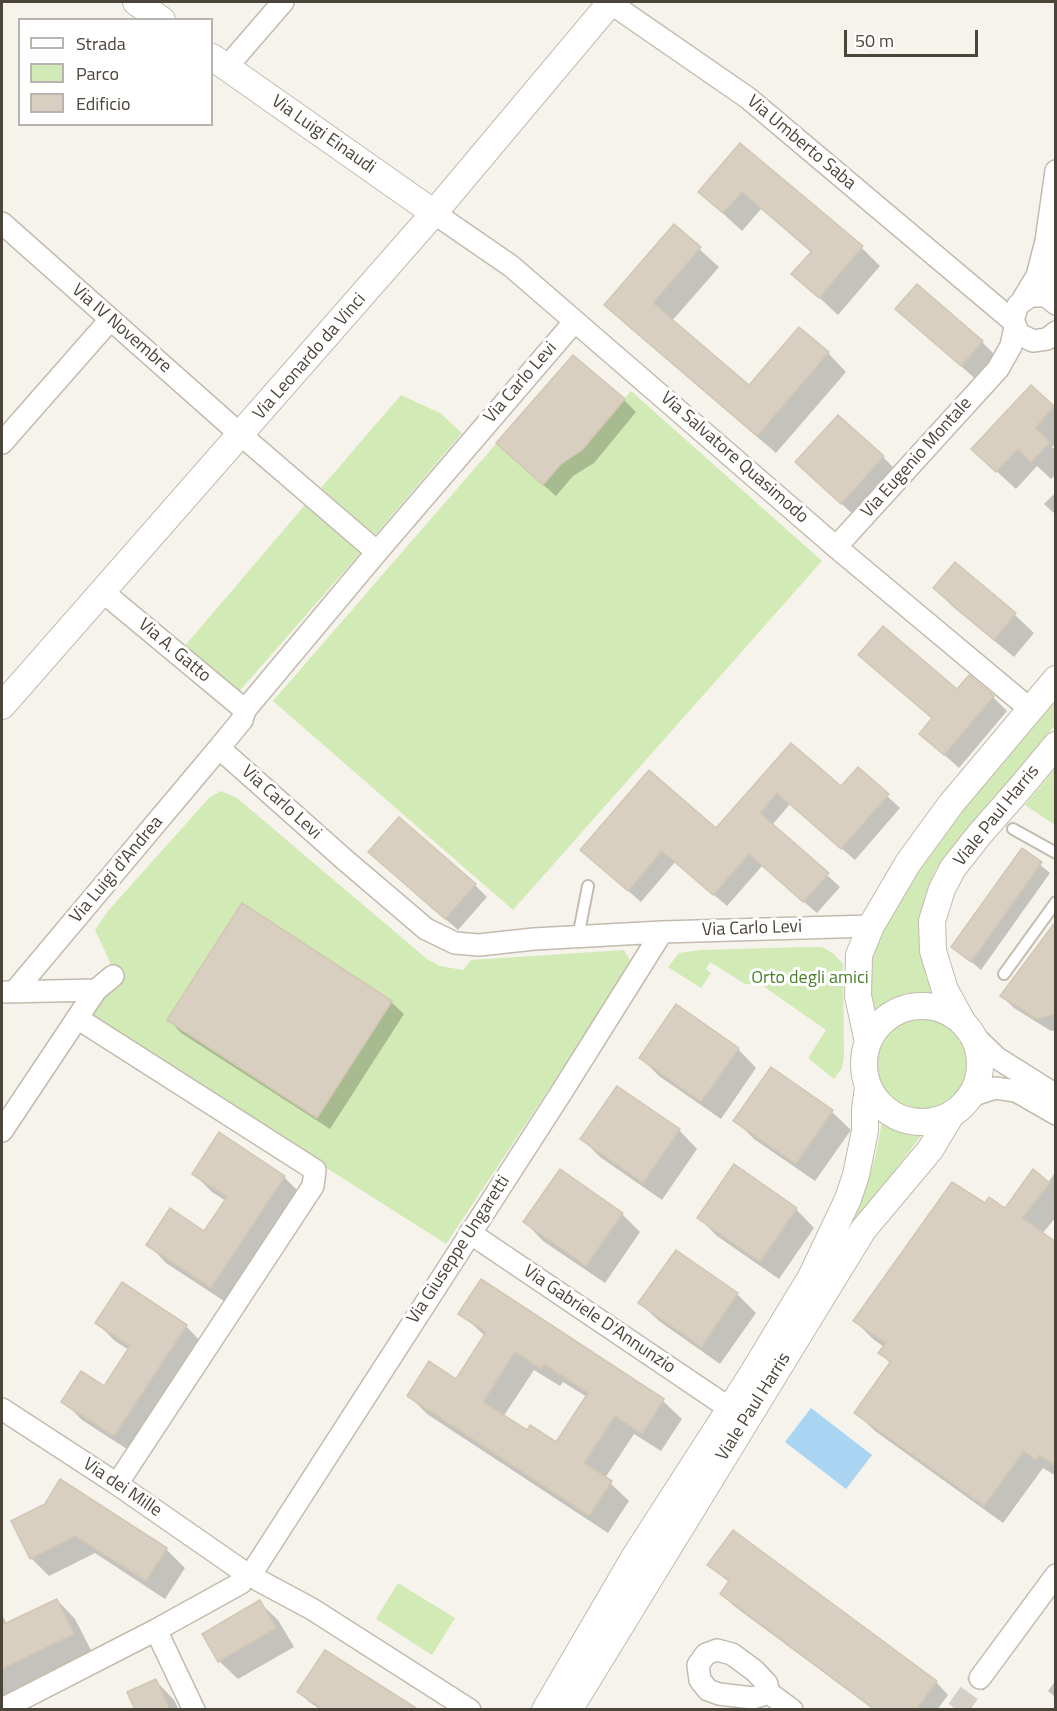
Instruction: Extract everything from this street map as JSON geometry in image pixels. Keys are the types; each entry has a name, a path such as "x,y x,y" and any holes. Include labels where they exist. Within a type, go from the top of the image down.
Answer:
{"street":[{"path":"136,2 159,18"},
{"path":"219,62 283,2"},
{"name":"Via Umberto Saba","path":"610,2 748,98 983,294 1018,313 1038,295 1046,296 1056,304"},
{"name":"Via Leonardo da Vinci","path":"2,706 434,213 610,2"},
{"name":"Via Luigi Einaudi","path":"219,62 434,213"},
{"path":"1056,171 1046,241 1056,294"},
{"name":"Via Salvatore Quasimodo","path":"434,213 511,266 836,547 1030,709"},
{"name":"Via IV Novembre","path":"2,223 377,552"},
{"name":"Via Eugenio Montale","path":"999,369 1011,346 1018,313 1037,276 1046,241"},
{"path":"1018,313 1019,334 1042,338 1056,354"},
{"path":"2,443 110,320"},
{"name":"Via Carlo Levi","path":"575,321 245,710 242,720 219,748 345,860 426,928 455,943 479,945 662,932 871,926"},
{"name":"Via Eugenio Montale","path":"836,547 999,369 1042,338"},
{"name":"Via A. Gatto","path":"103,592 245,710"},
{"path":"868,1041 858,996 859,955 871,926 908,863 951,804 1056,679"},
{"name":"Viale Paul Harris","path":"569,1710 863,1230 930,1150 951,1115 971,1096 980,1071 978,1051 945,990 933,951 932,921 942,889 953,868 1056,744"},
{"name":"Via Luigi d'Andrea","path":"8,992 219,748"},
{"name":"Via Giuseppe Ungaretti","path":"249,1575 561,1093 662,932"},
{"path":"2,1131 96,990 113,976"},
{"name":"Via Luigi d'Andrea","path":"8,992 96,990"},
{"path":"868,1041 876,1027 889,1016 904,1009 920,1006 937,1008 952,1015 997,1058 1056,1095"},
{"path":"77,1018 315,1170 313,1186 117,1484"},
{"name":"Viale Paul Harris","path":"868,1041 863,1057 864,1073 868,1088 879,1104 895,1116 913,1122 933,1122 951,1115"},
{"name":"Viale Paul Harris","path":"545,1710 636,1556 811,1277 848,1199 856,1175 865,1131 868,1088"},
{"path":"971,1096 995,1088 1016,1091 1056,1114"},
{"name":"Via Gabriele D'Annunzio","path":"470,1233 729,1408"},
{"name":"Via dei Mille","path":"2,1409 117,1484 249,1575 312,1610 470,1710"},
{"path":"2,1709 156,1630 249,1575"},
{"path":"980,1678 1056,1575"},
{"path":"156,1630 194,1710"},
{"path":"769,1693 792,1710"}],"lane":[{"path":"1013,829 1056,853"},
{"path":"578,937 588,886"},
{"path":"1004,974 1056,902"}],"green space":[{"path":"573,355 625,398 631,391 822,561 513,910 273,701"},
{"path":"401,395 440,413 462,433 375,535 321,488"},
{"path":"305,505 361,552 237,694 183,648"},
{"path":"1055,690 1055,725 935,870 926,898 922,955 926,977 935,996 907,993 884,1004 872,1014 870,946 946,826"},
{"path":"1055,769 1055,825 1025,805"},
{"path":"221,791 237,798 427,959 440,966 463,970 471,960 624,950 632,964 446,1244 89,1017 113,976 110,962 95,930 108,911 209,798"},
{"name":"Orto degli amici","path":"822,947 834,954 843,964 844,1057 842,1068 834,1079 808,1058 826,1030 760,984 745,984 710,962 706,969 711,973 701,988 668,967 679,953 701,950"},
{"path":"923,1015 941,1019 957,1029 967,1045 971,1063 967,1081 957,1097 941,1107 923,1111 905,1107 889,1097 879,1081 875,1063 879,1045 889,1029 905,1019"},
{"path":"882,1122 895,1130 923,1133 860,1218 837,1254 856,1215 875,1158"},
{"path":"398,1583 455,1618 432,1655 376,1619"}],"water":[{"path":"811,1408 872,1455 846,1489 785,1442"}],"building":[{"path":"740,143 863,246 819,298 791,274 812,251 742,192 723,213 698,192"},
{"path":"674,224 701,247 653,303 749,385 799,327 829,352 757,436 604,305"},
{"path":"917,284 983,341 961,366 895,309"},
{"path":"573,355 625,399 582,450 561,464 543,485 496,443"},
{"path":"1031,385 1054,406 1035,428 1050,442 1031,462 1018,449 996,472 971,449"},
{"path":"838,415 884,456 841,504 795,462"},
{"path":"955,562 1016,613 994,640 933,588"},
{"path":"883,626 957,689 969,675 994,696 944,755 919,734 932,718 858,655"},
{"path":"791,743 841,786 858,767 889,794 841,849 777,793 760,813 829,873 803,902 749,854 713,895 662,851 628,891 580,850 649,770 716,828"},
{"path":"399,817 476,884 445,919 368,852"},
{"path":"1022,848 1042,862 971,962 951,947"},
{"path":"242,903 392,1001 317,1118 167,1020"},
{"path":"1056,921 1056,1014 1037,1019 1000,996"},
{"path":"676,1004 739,1048 701,1102 639,1058"},
{"path":"771,1067 833,1110 796,1164 733,1121"},
{"path":"617,1086 680,1129 643,1183 580,1139"},
{"path":"219,1132 285,1176 211,1288 146,1245 170,1208 204,1231 227,1197 192,1174"},
{"path":"734,1164 797,1208 760,1262 697,1218"},
{"path":"560,1169 623,1213 586,1266 523,1222"},
{"path":"1033,1169 1050,1183 1022,1218 1056,1242 1056,1466 1039,1455 1036,1460 1024,1451 984,1506 854,1413 891,1361 878,1353 886,1343 853,1321 952,1182 985,1203 989,1197 1005,1208"},
{"path":"676,1250 738,1293 701,1347 638,1303"},
{"path":"481,1279 664,1399 642,1434 615,1416 584,1463 612,1481 589,1516 407,1396 429,1361 456,1379 486,1332 458,1314","holes":["515,1352 541,1369 544,1364 588,1393 556,1442 530,1425 527,1430 483,1402"]},
{"path":"122,1282 187,1325 114,1436 61,1402 81,1371 104,1386 130,1346 95,1323"},
{"path":"60,1479 167,1548 146,1581 75,1536 30,1559 11,1521 45,1504"},
{"path":"733,1530 937,1681 916,1710 876,1710 720,1594 729,1581 707,1565"},
{"path":"57,1599 74,1634 2,1669 2,1625"},
{"path":"260,1600 276,1628 218,1662 202,1634"},
{"path":"325,1650 419,1710 324,1710 297,1692"},
{"path":"156,1679 170,1710 135,1710 127,1692"}],"tunnel":[{"path":"957,1710 980,1678"}]}
